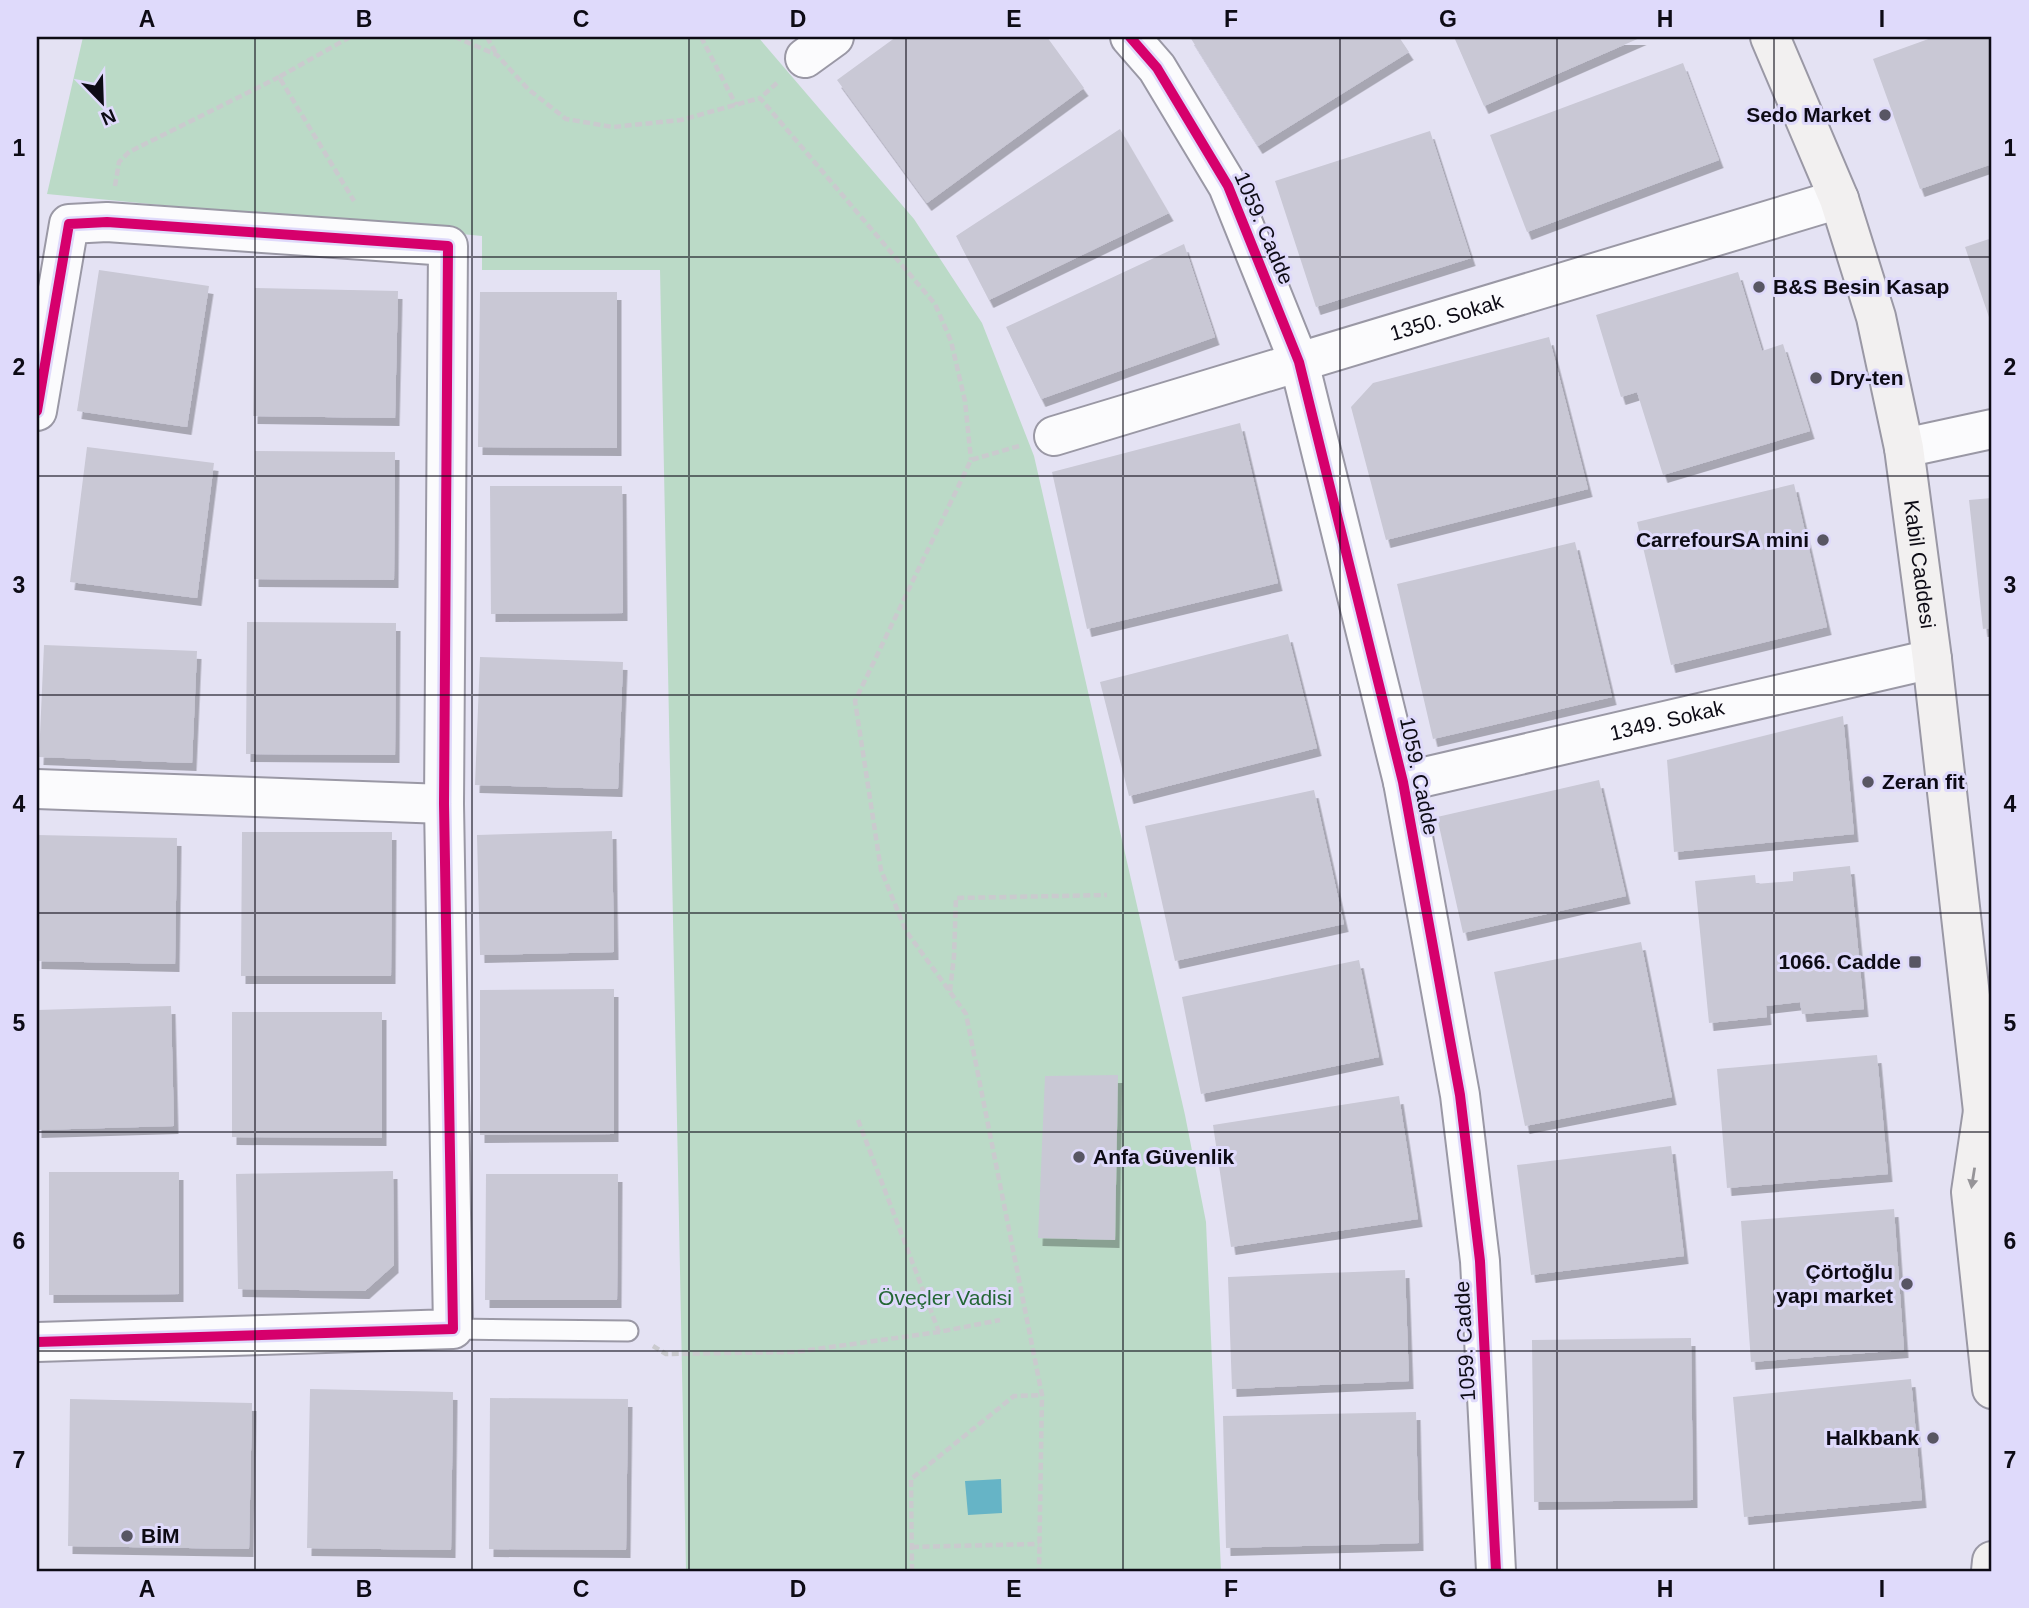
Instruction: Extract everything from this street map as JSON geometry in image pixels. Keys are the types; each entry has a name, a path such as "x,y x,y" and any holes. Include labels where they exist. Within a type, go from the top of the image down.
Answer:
{"main road":[{"name":"Kabil Caddesi","path":"1770,37 1839,199 1876,317 1904,447 1989,1119 1971,1192 1992,1389"},
{"path":"1991,1571 1992,1561"}],"street":[{"name":"1059. Cadde","path":"1130,37 1157,68 1228,186 1299,362 1403,782 1460,1096 1480,1261 1496,1571"},
{"name":"1350. Sokak","path":"1054,436 1839,199"},
{"path":"37,411 69,224 107,222 448,246 444,804 453,1329 37,1342"},
{"path":"1904,447 1992,429"},
{"name":"1349. Sokak","path":"1403,782 1932,659"},
{"path":"37,789 444,804"}],"lane":[{"path":"453,1329 628,1331"}],"path":[{"path":"107,222 120,162 130,152 279,77 350,37"},
{"path":"455,37 497,55"},
{"path":"487,37 497,55 528,89 566,119 613,127 681,120 760,98 819,48"},
{"path":"701,37 736,105"},
{"path":"279,77 378,241"},
{"path":"760,98 935,304 951,341 965,401 971,460 855,701 881,870 906,931 966,1014 1042,1395 1039,1571"},
{"path":"971,460 1054,436"},
{"path":"950,992 956,898 1108,894"},
{"path":"858,1120 939,1332"},
{"path":"666,1354 795,1352 939,1332 1000,1320"},
{"path":"912,1571 911,1479 1014,1396 1042,1395"},
{"path":"912,1546 1040,1544"}],"green space":[{"name":"Öveçler Vadisi","path":"83,37 758,37 914,219 982,323 1034,456 1185,1115 1206,1222 1221,1571 686,1571 660,270 482,270 482,236 47,194"}],"water":[{"path":"1001,1479 1002,1513 968,1515 965,1481"}],"building":[{"path":"896,37 1047,37 1084,88 927,203 837,80"},
{"path":"1190,37 1399,37 1409,52 1258,146"},
{"path":"1454,37 1642,37 1484,106"},
{"path":"1934,37 1992,37 1992,164 1920,189 1873,59"},
{"path":"1683,63 1719,160 1527,232 1490,135"},
{"path":"1120,129 1169,213 989,300 956,236"},
{"path":"1430,131 1471,258 1316,307 1275,181"},
{"path":"1992,238 1992,326 1965,247"},
{"path":"1184,244 1215,337 1041,399 1006,327"},
{"path":"99,270 209,286 187,427 77,411"},
{"path":"1738,272 1762,351 1783,344 1810,431 1663,475 1637,392 1621,397 1596,315"},
{"path":"255,288 398,291 395,418 253,416"},
{"path":"480,292 617,292 617,448 478,447"},
{"path":"1549,337 1588,489 1386,540 1351,407 1373,383"},
{"path":"1240,423 1278,583 1087,629 1052,472"},
{"path":"87,447 214,463 197,598 70,582"},
{"path":"255,451 395,452 394,580 254,579"},
{"path":"1794,484 1827,627 1671,665 1637,522"},
{"path":"490,486 622,486 623,613 491,614"},
{"path":"1992,498 1992,628 1983,629 1969,500"},
{"path":"1575,542 1612,697 1433,739 1397,584"},
{"path":"247,622 396,623 395,755 246,754"},
{"path":"1288,634 1317,748 1129,796 1100,682"},
{"path":"44,645 197,651 192,763 39,757"},
{"path":"480,657 623,662 618,789 475,785"},
{"path":"1843,716 1854,834 1674,852 1667,760"},
{"path":"1599,780 1626,896 1463,933 1437,817"},
{"path":"1314,790 1344,924 1175,961 1145,826"},
{"path":"612,831 614,952 480,955 477,835"},
{"path":"242,832 392,832 391,976 241,976"},
{"path":"37,835 177,838 175,964 37,961"},
{"path":"1850,866 1864,1009 1802,1014 1800,1002 1766,1006 1767,1017 1709,1023 1695,881 1755,875 1756,884 1793,881 1793,872"},
{"path":"1641,942 1672,1097 1525,1126 1494,972"},
{"path":"1359,960 1379,1057 1201,1094 1182,997"},
{"path":"614,989 614,1134 480,1135 480,990"},
{"path":"171,1006 174,1126 37,1130 37,1010"},
{"path":"232,1012 382,1012 382,1138 232,1137"},
{"path":"1877,1055 1888,1174 1727,1188 1717,1069"},
{"name":"Anfa Güvenlik","path":"1118,1075 1115,1240 1038,1238 1045,1076"},
{"path":"1399,1096 1418,1219 1231,1247 1213,1125"},
{"path":"1671,1146 1684,1256 1531,1275 1517,1165"},
{"path":"393,1171 394,1265 365,1291 238,1289 236,1174"},
{"path":"49,1172 179,1172 179,1294 49,1295"},
{"path":"486,1174 618,1174 617,1300 485,1300"},
{"path":"1894,1209 1904,1350 1751,1362 1741,1221"},
{"path":"1405,1270 1409,1381 1232,1389 1228,1277"},
{"path":"1691,1338 1693,1500 1534,1502 1532,1340"},
{"path":"1911,1379 1922,1500 1744,1517 1733,1397"},
{"path":"310,1389 453,1392 451,1550 307,1548"},
{"path":"490,1398 628,1399 626,1550 489,1549"},
{"path":"70,1399 252,1403 249,1549 68,1546"},
{"path":"1416,1412 1419,1543 1226,1548 1223,1416"}],"cycle path":[{"path":"1130,37 1157,68 1228,186 1299,362 1403,782 1460,1095 1480,1261 1496,1571"},
{"path":"37,411 69,224 107,222 448,246 444,804 453,1329 37,1342"}],"place":[{"name":"Sedo Market","path":"1885,115"},
{"name":"B&S Besin Kasap","path":"1759,287"},
{"name":"Dry-ten","path":"1816,378"},
{"name":"CarrefourSA mini","path":"1823,540"},
{"name":"Zeran fit","path":"1868,782"},
{"name":"1066. Cadde","path":"1915,962"},
{"name":"Anfa Güvenlik","path":"1079,1157"},
{"name":"Çörtoğlu yapı market","path":"1907,1284"},
{"name":"Halkbank","path":"1933,1438"},
{"name":"BİM","path":"127,1536"}]}
